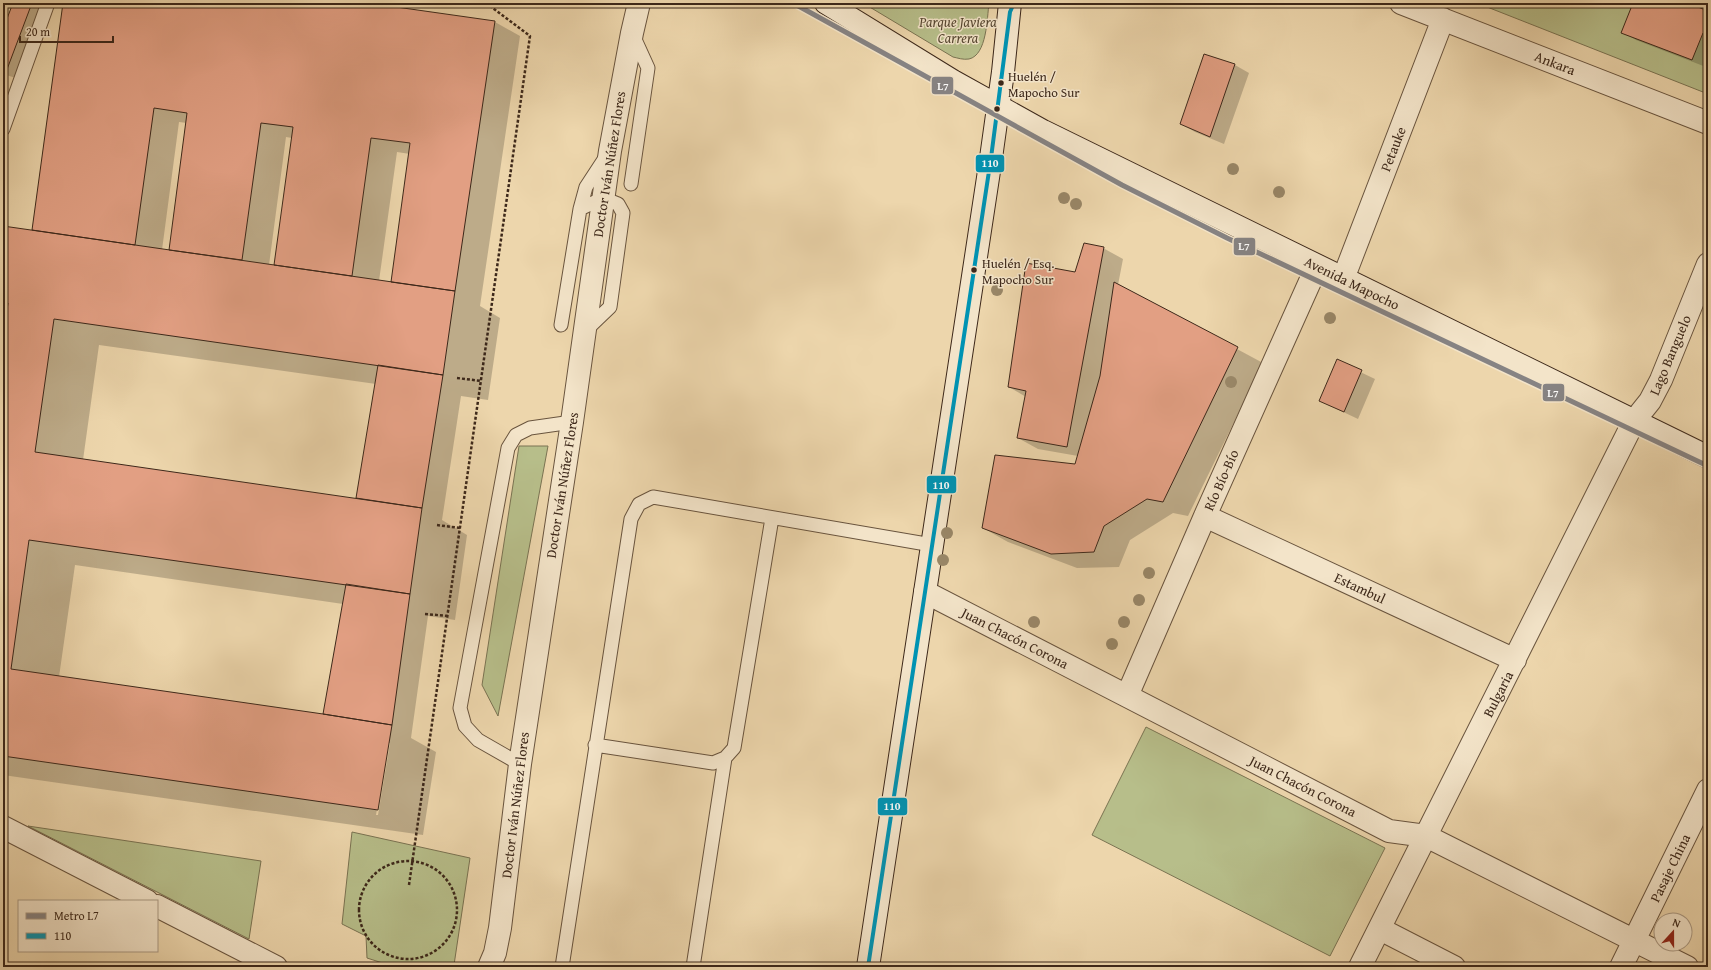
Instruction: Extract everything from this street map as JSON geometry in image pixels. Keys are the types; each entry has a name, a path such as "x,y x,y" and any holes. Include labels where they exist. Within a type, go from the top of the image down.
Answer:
{"street":[{"name":"Doctor Iván Núñez Flores","path":"489,967 500,928 520,764 572,422 610,151 639,3"},
{"name":"Avenida Mapocho","path":"826,3 954,81 1043,131 1708,457"},
{"name":"Ankara","path":"1402,3 1708,123"},
{"path":"868,967 999,107 1011,6"},
{"name":"Petauke","path":"1343,279 1443,19"},
{"name":"Lago Banguelo","path":"1634,421 1650,401 1661,380 1708,264"},
{"name":"Río Bío-Bío","path":"1127,696 1204,516 1317,266"},
{"name":"Bulgaria","path":"1360,967 1634,421"},
{"name":"Estambul","path":"1204,516 1515,660"},
{"name":"Juan Chacón Corona","path":"925,592 1389,830 1426,836 1687,967"},
{"name":"Pasaje China","path":"1621,967 1708,790"},
{"path":"3,827 145,900"},
{"path":"158,907 276,967"},
{"path":"1380,929 1454,967"}],"lane":[{"path":"3,129 48,3"},
{"path":"631,184 648,68 632,33"},
{"path":"561,325 580,208 586,187 610,151"},
{"path":"580,208 603,198"},
{"path":"520,764 478,740 465,726 460,708 508,448 516,435 530,428 572,422"},
{"path":"562,967 631,519 639,504 653,497 932,545"},
{"path":"595,745 713,763 725,758 734,748 772,518"},
{"path":"693,967 725,758"}],"path":[{"path":"409,885 530,36 486,3"},
{"path":"457,378 481,382"},
{"path":"437,525 460,528"},
{"path":"425,614 448,616"},
{"path":"413,861 428,866 442,874 451,886 456,902 456,917 452,932 443,945 430,954 414,959 399,958 383,953 370,942 361,928 358,911 361,894 368,880 381,868 396,862 413,861"}],"green space":[{"name":"Parque Javiera Carrera","path":"863,3 989,3 987,26 983,43 975,56 969,59 953,57"},
{"path":"1477,3 1708,3 1708,94"},
{"path":"519,446 548,446 498,716 482,685"},
{"path":"1146,727 1385,848 1330,956 1092,835"},
{"path":"28,826 261,861 249,939"},
{"path":"352,832 470,858 454,965 452,967 395,967 367,958 366,936 342,924"}],"building":[{"path":"13,3 32,3 6,72 3,71 3,29"},
{"path":"63,3 368,3 495,21 455,291 391,282 410,143 371,138 352,276 274,265 293,127 261,123 242,260 169,250 187,113 154,108 135,245 32,230"},
{"path":"1633,3 1688,3 1708,11 1708,35 1703,33 1692,60 1621,33"},
{"path":"1204,54 1235,64 1210,137 1180,124"},
{"path":"3,226 455,291 443,375 54,319 35,452 422,508 410,594 29,540 11,669 392,725 378,810 3,756 3,339 8,303 3,303"},
{"path":"1084,243 1104,247 1067,447 1017,438 1026,391 1008,387 1026,263 1075,272"},
{"path":"1114,282 1238,347 1163,502 1147,499 1104,526 1094,552 1051,554 982,528 995,455 1075,464 1100,376"},
{"path":"1337,359 1362,370 1344,412 1319,401"},
{"path":"378,365 443,375 422,508 356,498"},
{"path":"346,584 410,594 392,725 323,714"}],"metro line":[{"name":"L7","path":"793,3 1122,185 1227,238 1708,466"}],"transit line":[{"name":"110","path":"868,967 991,158 1010,12 1014,3"}],"place":[{"name":"Huelén / Mapocho Sur","path":"1001,83"},
{"name":"Huelén / Esq. Mapocho Sur","path":"974,270"}]}
